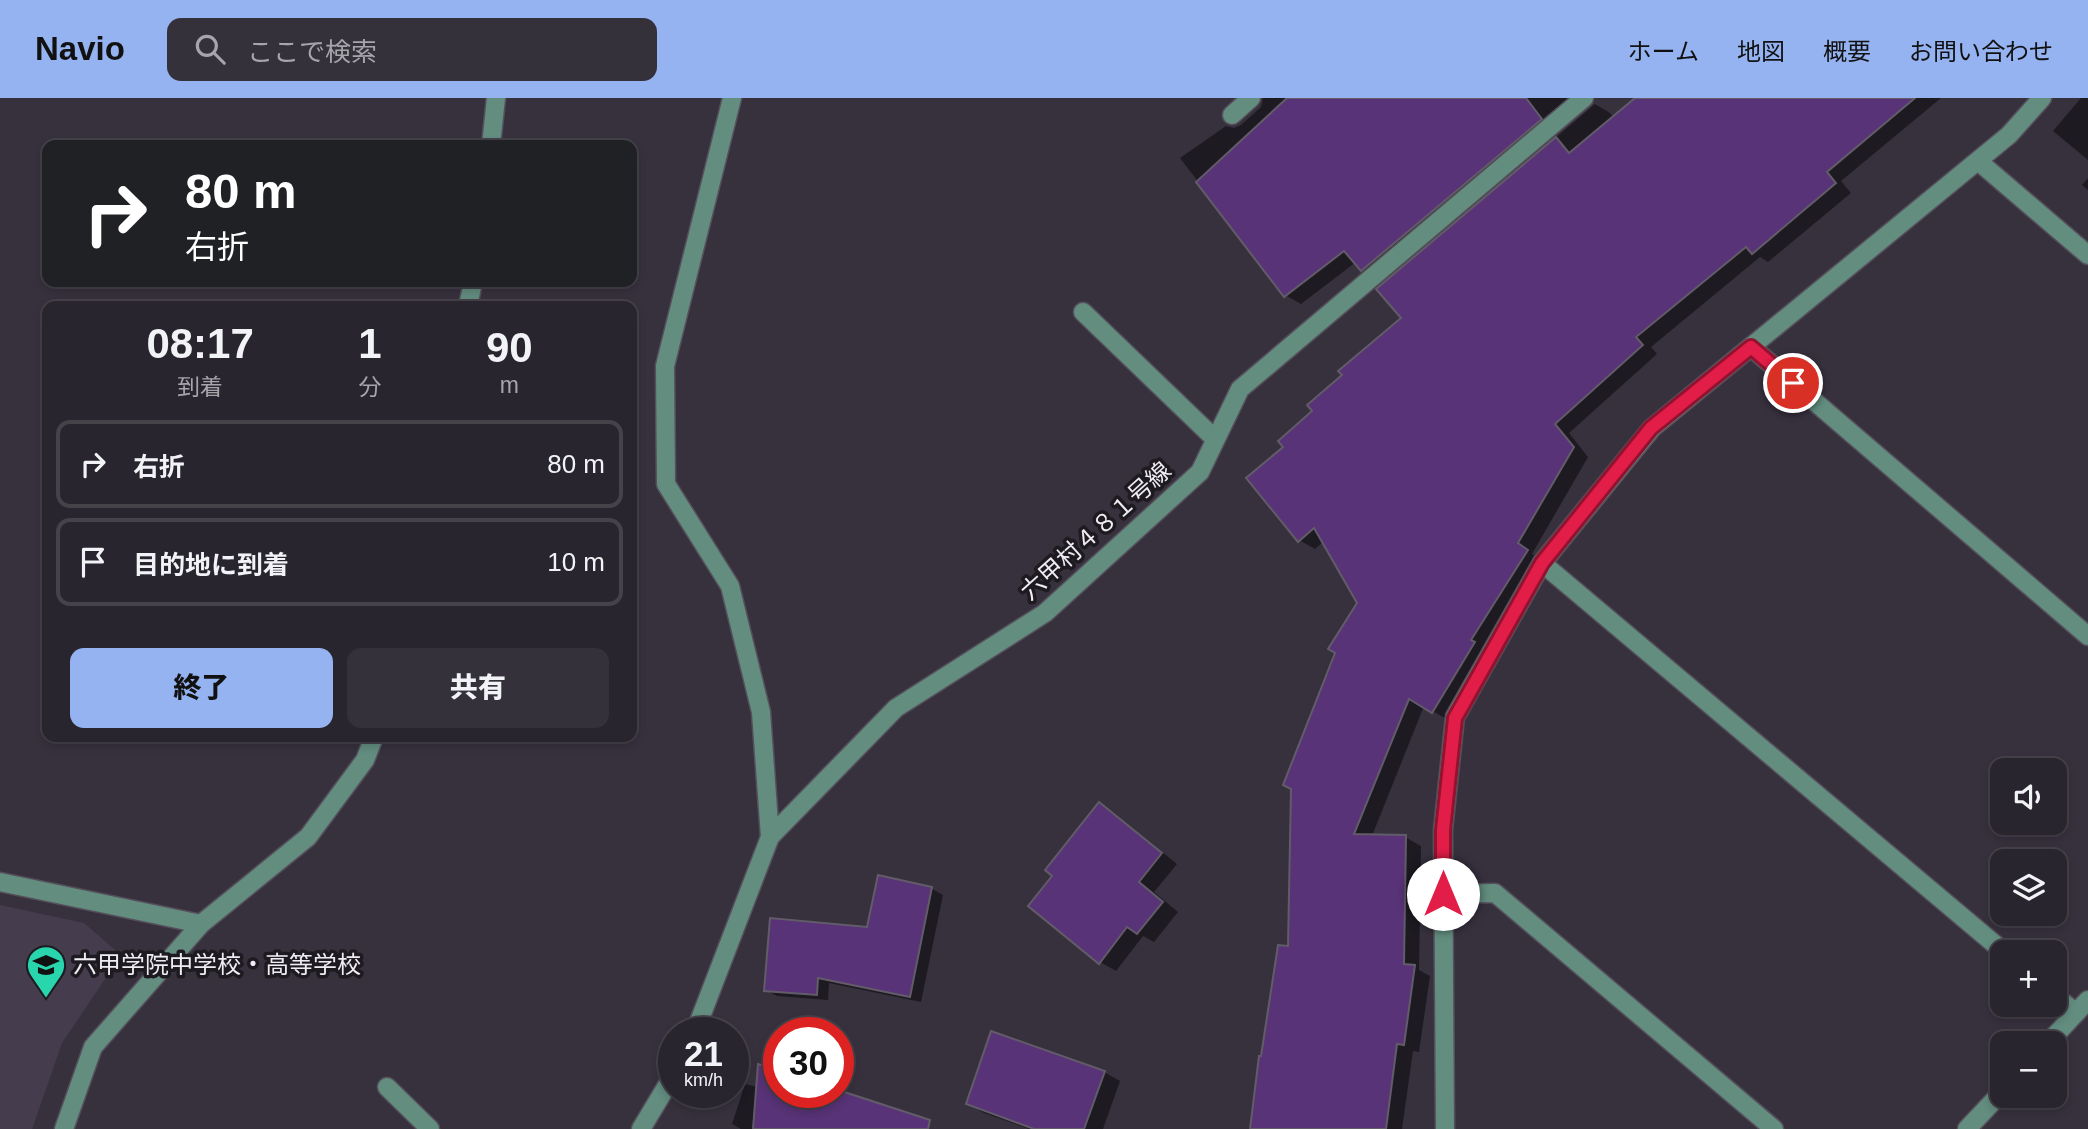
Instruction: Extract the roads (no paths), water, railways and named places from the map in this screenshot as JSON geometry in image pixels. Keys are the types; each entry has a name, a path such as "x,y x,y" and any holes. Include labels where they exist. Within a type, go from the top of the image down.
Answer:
{"street":[{"path":"492,140 496,98"},
{"path":"732,98 665,366 666,484 730,586 761,712 771,837"},
{"path":"1232,115 1251,98"},
{"name":"六甲村４８１号線","path":"701,1017 771,837 896,708 1045,613 1200,472 1240,389 1584,98"},
{"path":"1445,1129 1443,830 1455,718 1542,563 1651,428 2009,135 2042,98"},
{"path":"1978,161 2088,255"},
{"path":"1083,312 1215,439"},
{"path":"1751,347 2088,636"},
{"path":"1542,563 1990,940"},
{"path":"64,1129 93,1047 201,924 309,836 365,760 372,742"},
{"path":"0,882 201,924"},
{"path":"1443,894 1495,893 1774,1129"},
{"path":"2059,1031 2082,1006"},
{"path":"387,1087 430,1129"},
{"path":"641,1129 658,1101"},
{"path":"1967,1129 1990,1105"}],"place":[{"name":"六甲学院中学校・高等学校","path":"46,999"}]}
